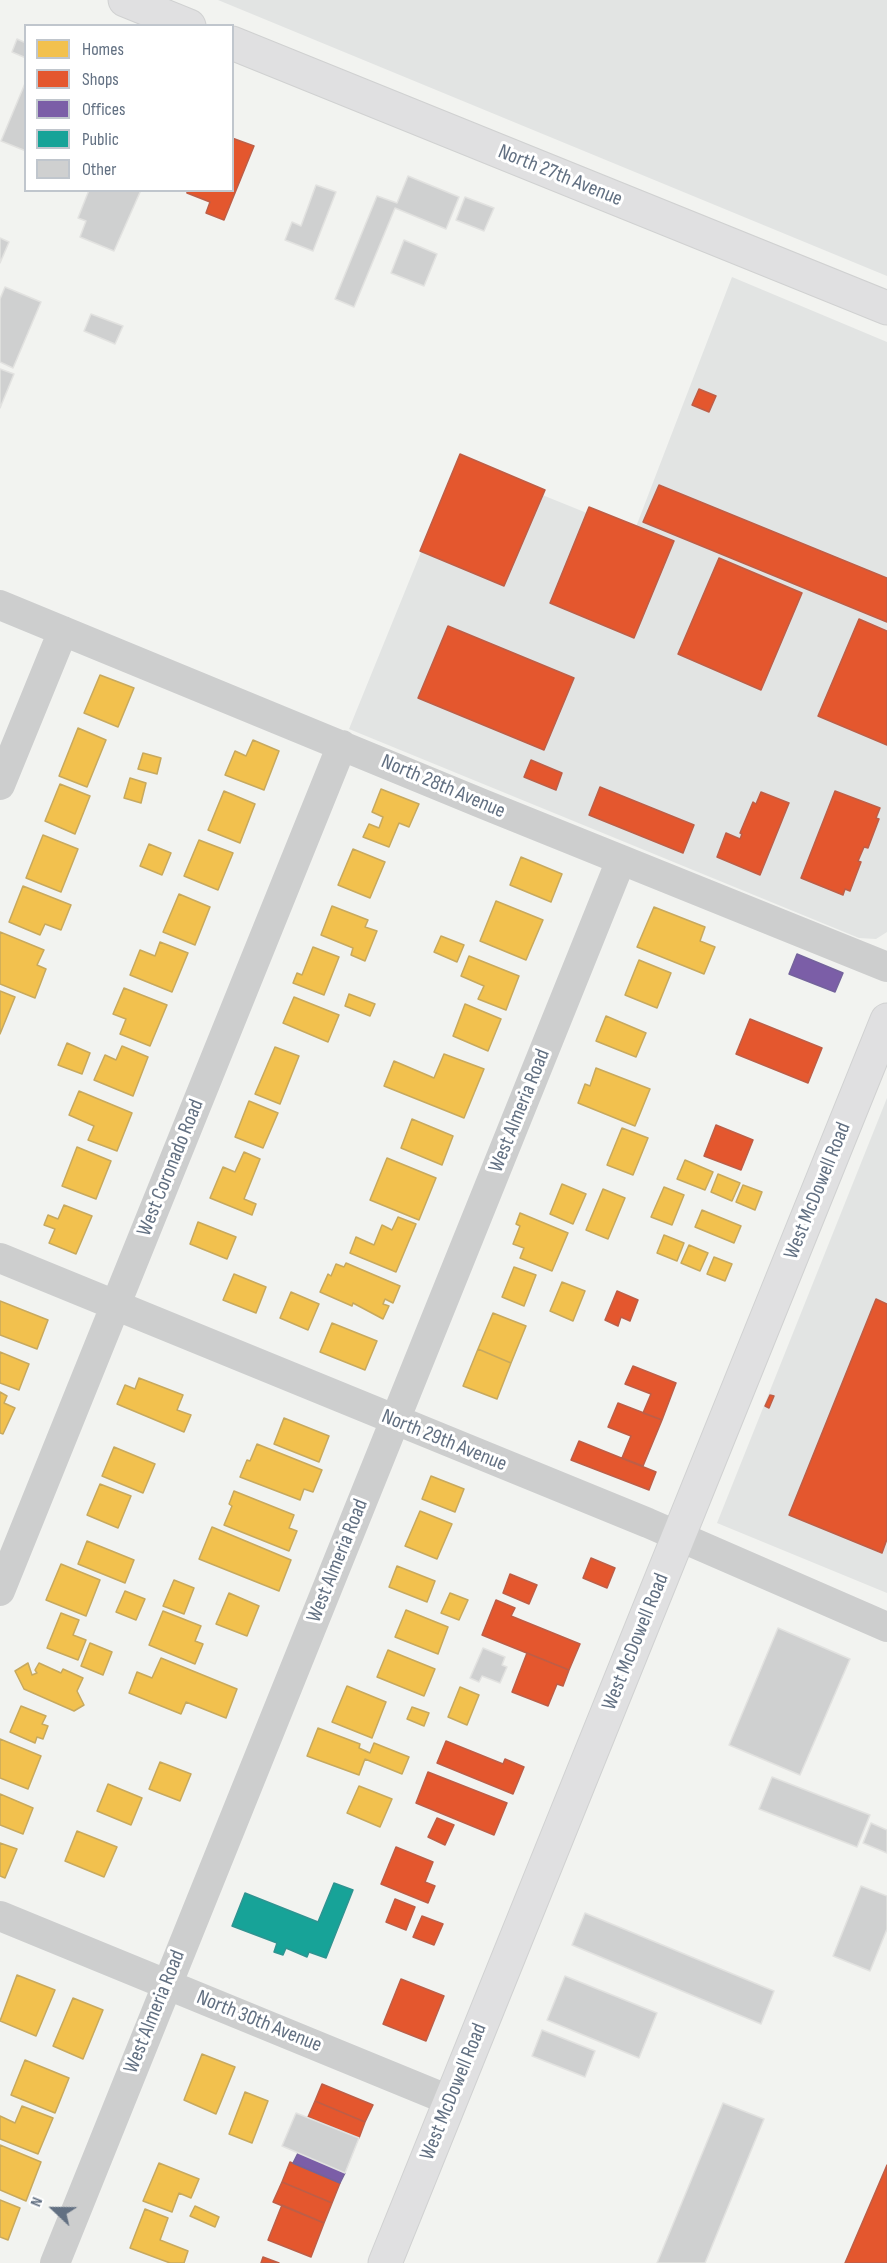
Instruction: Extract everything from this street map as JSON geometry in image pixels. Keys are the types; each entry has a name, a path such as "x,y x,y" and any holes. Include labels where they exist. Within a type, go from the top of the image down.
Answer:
{"main road":[{"path":"126,0 184,24"},
{"name":"North 27th Avenue","path":"234,44 887,308"},
{"name":"West McDowell Road","path":"385,2263 887,1020"}],"street":[{"name":"North 28th Avenue","path":"0,605 887,967"},
{"path":"0,785 63,631"},
{"name":"West Coronado Road","path":"0,1591 342,745"},
{"name":"West Almeria Road","path":"55,2263 621,860"},
{"name":"North 29th Avenue","path":"0,1258 678,1537 887,1627"},
{"name":"North 30th Avenue","path":"0,1916 451,2101"}],"shaded area":[{"path":"218,0 887,0 887,276"},
{"path":"732,277 887,342 887,932 876,939 859,938 349,729 458,461 634,532"},
{"path":"887,1098 887,1593 717,1523"}],"building: Homes":[{"path":"100,675 134,688 118,727 84,713"},
{"path":"78,728 106,740 87,787 59,776"},
{"path":"253,740 279,751 264,790 225,775 235,751 246,756"},
{"path":"143,753 161,758 157,774 138,769"},
{"path":"130,778 146,783 141,803 124,798"},
{"path":"60,784 90,796 75,834 45,821"},
{"path":"381,789 419,804 409,827 399,823 389,847 363,837 369,824 379,828 383,817 372,812"},
{"path":"224,791 255,804 240,843 208,830"},
{"path":"43,835 78,849 61,892 26,878"},
{"path":"199,840 233,853 218,890 184,876"},
{"path":"149,844 171,853 162,875 140,866"},
{"path":"353,849 385,862 370,898 338,885"},
{"path":"521,857 562,874 551,902 510,885"},
{"path":"23,886 71,905 61,930 45,924 40,935 9,922"},
{"path":"179,894 210,907 195,945 163,932"},
{"path":"496,901 543,920 526,960 480,941"},
{"path":"332,906 368,920 365,927 377,931 365,961 351,955 353,948 321,935"},
{"path":"654,907 705,927 700,941 715,947 704,974 637,947"},
{"path":"0,932 44,950 37,965 46,969 35,998 0,984"},
{"path":"441,936 464,945 457,962 434,952"},
{"path":"160,942 188,953 172,992 130,975 140,950 155,956"},
{"path":"313,947 339,957 324,995 293,983 297,973 302,975"},
{"path":"469,956 519,976 506,1010 478,999 484,986 461,976"},
{"path":"639,960 671,973 657,1008 625,995"},
{"path":"124,988 167,1005 150,1046 120,1034 126,1019 113,1014"},
{"path":"0,991 15,997 0,1034"},
{"path":"349,994 375,1004 370,1016 345,1006"},
{"path":"294,997 339,1015 328,1042 283,1023"},
{"path":"465,1004 501,1019 488,1051 453,1036"},
{"path":"606,1016 646,1033 636,1057 596,1041"},
{"path":"67,1043 90,1053 82,1074 58,1065"},
{"path":"122,1046 148,1057 133,1096 94,1080 105,1055 116,1060"},
{"path":"275,1047 299,1056 280,1104 255,1094"},
{"path":"444,1054 484,1069 464,1118 384,1086 394,1061 434,1078"},
{"path":"596,1068 650,1089 635,1126 578,1103 585,1084 590,1086"},
{"path":"79,1091 132,1113 117,1151 88,1140 94,1126 69,1115"},
{"path":"249,1101 278,1113 263,1148 235,1137"},
{"path":"412,1119 453,1136 442,1165 401,1148"},
{"path":"622,1128 648,1138 633,1175 607,1165"},
{"path":"77,1147 111,1161 96,1199 62,1186"},
{"path":"244,1152 260,1159 244,1199 256,1204 252,1215 210,1198 223,1167 235,1172"},
{"path":"387,1158 436,1178 419,1220 370,1200"},
{"path":"685,1160 713,1172 705,1190 677,1179"},
{"path":"718,1174 740,1183 732,1201 711,1192"},
{"path":"562,1184 586,1194 573,1224 550,1214"},
{"path":"743,1185 762,1192 755,1210 736,1202"},
{"path":"664,1187 684,1195 672,1225 651,1217"},
{"path":"603,1189 625,1198 608,1239 586,1230"},
{"path":"64,1205 92,1216 76,1254 49,1243 55,1229 44,1225 48,1215 58,1219"},
{"path":"702,1210 741,1226 734,1243 695,1227"},
{"path":"520,1213 568,1233 552,1271 520,1258 524,1248 513,1244 520,1226 516,1224"},
{"path":"398,1217 416,1224 396,1272 350,1253 356,1237 374,1245 382,1225 392,1230"},
{"path":"198,1222 236,1237 227,1259 190,1244"},
{"path":"664,1235 684,1243 677,1261 657,1253"},
{"path":"689,1245 708,1253 700,1271 681,1263"},
{"path":"714,1257 732,1264 725,1281 707,1274"},
{"path":"346,1263 400,1286 393,1303 385,1299 383,1304 389,1306 383,1319 353,1303 352,1306 320,1292 328,1274 331,1276 336,1264 344,1267"},
{"path":"514,1267 536,1275 524,1306 502,1297"},
{"path":"234,1274 266,1287 256,1313 223,1300"},
{"path":"562,1282 585,1291 573,1321 550,1311"},
{"path":"291,1292 319,1304 308,1330 280,1318"},
{"path":"0,1301 48,1320 37,1349 0,1335"},
{"path":"493,1313 526,1326 511,1363 478,1349"},
{"path":"332,1323 377,1341 365,1370 320,1352"},
{"path":"478,1349 511,1363 497,1399 463,1386"},
{"path":"0,1352 29,1364 19,1390 0,1383"},
{"path":"139,1378 183,1395 177,1410 191,1415 184,1432 117,1404 125,1385 135,1389"},
{"path":"0,1392 7,1396 4,1403 15,1408 3,1434 0,1433"},
{"path":"284,1418 329,1436 319,1462 274,1444"},
{"path":"257,1444 322,1470 313,1492 304,1489 300,1500 240,1477"},
{"path":"114,1447 155,1464 143,1493 102,1476"},
{"path":"431,1476 464,1489 455,1512 422,1499"},
{"path":"100,1484 131,1496 118,1528 87,1515"},
{"path":"234,1491 294,1515 289,1528 297,1531 289,1551 224,1525 232,1506 229,1504"},
{"path":"420,1511 452,1524 437,1559 405,1546"},
{"path":"212,1527 291,1560 279,1591 199,1559"},
{"path":"87,1541 134,1560 125,1583 78,1564"},
{"path":"61,1564 100,1580 86,1616 46,1600"},
{"path":"397,1566 435,1581 427,1602 389,1587"},
{"path":"174,1580 194,1588 184,1614 163,1606"},
{"path":"125,1591 145,1599 136,1620 116,1612"},
{"path":"229,1593 259,1606 247,1636 216,1624"},
{"path":"450,1593 468,1600 459,1620 441,1613"},
{"path":"406,1610 448,1627 438,1654 395,1637"},
{"path":"163,1611 201,1626 195,1641 203,1644 195,1664 149,1645"},
{"path":"61,1613 79,1620 73,1635 86,1640 78,1660 47,1648"},
{"path":"90,1643 112,1652 103,1675 81,1666"},
{"path":"388,1650 435,1669 424,1696 377,1677"},
{"path":"161,1658 237,1689 226,1718 186,1702 181,1714 129,1693 137,1672 152,1678"},
{"path":"28,1663 32,1675 37,1673 35,1670 39,1663 61,1673 63,1669 83,1678 77,1691 84,1705 74,1711 24,1689 15,1671"},
{"path":"347,1686 386,1702 372,1738 332,1722"},
{"path":"460,1687 479,1695 467,1725 448,1717"},
{"path":"21,1706 46,1716 42,1724 48,1726 43,1739 37,1737 35,1743 10,1732"},
{"path":"412,1707 429,1713 424,1726 407,1719"},
{"path":"318,1728 360,1744 359,1748 370,1753 374,1743 409,1757 402,1774 365,1759 359,1775 307,1756"},
{"path":"0,1739 41,1756 28,1789 0,1778"},
{"path":"160,1762 191,1774 180,1801 149,1789"},
{"path":"108,1784 142,1798 131,1825 97,1811"},
{"path":"359,1786 392,1799 380,1827 347,1813"},
{"path":"0,1794 33,1808 23,1834 0,1825"},
{"path":"77,1831 117,1847 104,1877 65,1861"},
{"path":"0,1843 17,1849 5,1878 0,1876"},
{"path":"17,1975 55,1990 36,2036 0,2021"},
{"path":"73,1998 103,2010 83,2059 53,2046"},
{"path":"202,2054 235,2067 216,2114 184,2100"},
{"path":"25,2060 69,2078 55,2113 11,2095"},
{"path":"245,2092 268,2101 252,2143 229,2134"},
{"path":"22,2106 53,2118 38,2154 0,2139 0,2116 15,2123"},
{"path":"0,2145 41,2162 26,2201 0,2190"},
{"path":"159,2163 199,2179 191,2198 179,2193 172,2212 143,2201"},
{"path":"0,2200 20,2208 8,2240 0,2237"},
{"path":"195,2206 219,2217 215,2227 190,2216"},
{"path":"145,2209 168,2218 160,2240 188,2251 184,2263 170,2263 130,2248"}],"building: Shops":[{"path":"234,139 254,146 224,220 206,213 210,202 187,193 234,192"},
{"path":"699,389 716,396 709,412 692,405"},
{"path":"460,454 545,490 504,586 420,551"},
{"path":"659,485 887,578 887,622 643,522"},
{"path":"589,507 674,541 634,638 550,603"},
{"path":"719,558 802,593 761,690 678,654"},
{"path":"859,619 887,631 887,745 818,716"},
{"path":"448,626 574,678 544,750 418,698"},
{"path":"531,760 562,773 556,790 524,777"},
{"path":"600,787 694,825 683,853 589,815"},
{"path":"835,791 880,808 876,818 879,819 868,848 864,847 858,861 861,862 850,891 845,889 843,895 801,878"},
{"path":"761,792 789,803 760,875 717,857 726,833 740,839 742,834 740,833 753,802 756,804"},
{"path":"750,1019 822,1048 808,1083 736,1054"},
{"path":"716,1125 753,1140 741,1170 704,1156"},
{"path":"617,1291 638,1300 630,1321 621,1317 618,1326 605,1320"},
{"path":"876,1299 887,1304 887,1539 882,1553 789,1515"},
{"path":"633,1366 676,1383 662,1420 643,1413 651,1394 625,1384"},
{"path":"770,1395 774,1396 769,1408 765,1406"},
{"path":"618,1403 662,1420 643,1466 622,1458 631,1436 608,1427"},
{"path":"579,1441 656,1472 649,1490 571,1460"},
{"path":"591,1558 615,1568 607,1588 583,1578"},
{"path":"510,1574 537,1585 529,1604 503,1593"},
{"path":"496,1600 515,1608 511,1616 580,1644 569,1670 482,1635"},
{"path":"527,1653 569,1670 563,1686 557,1684 548,1706 512,1692"},
{"path":"446,1741 503,1764 505,1759 524,1767 513,1794 437,1763"},
{"path":"428,1772 507,1803 494,1835 416,1803"},
{"path":"437,1818 454,1825 445,1845 428,1837"},
{"path":"396,1847 433,1862 425,1882 435,1886 428,1903 381,1884"},
{"path":"395,1899 415,1907 406,1930 386,1922"},
{"path":"422,1916 443,1924 434,1945 413,1937"},
{"path":"401,1979 444,1996 426,2041 383,2024"},
{"path":"322,2084 373,2105 365,2122 315,2101"},
{"path":"315,2101 365,2122 359,2138 308,2117"},
{"path":"290,2162 340,2183 332,2203 282,2182"},
{"path":"887,2165 887,2263 845,2263"},
{"path":"282,2182 332,2203 324,2223 273,2202"},
{"path":"282,2205 324,2223 311,2257 268,2240"},
{"path":"263,2257 279,2263 261,2263"}],"building: Offices":[{"path":"797,954 843,973 835,992 789,974"},
{"path":"298,2153 345,2173 340,2183 293,2163"}],"building: Public":[{"path":"334,1883 353,1890 326,1958 309,1952 307,1957 286,1948 283,1955 274,1952 277,1943 232,1926 245,1893 318,1922"}],"building: Other":[{"path":"17,39 24,42 24,57 12,52"},
{"path":"24,86 24,150 1,141"},
{"path":"408,176 459,197 446,229 395,208 354,307 335,299 377,196 397,203"},
{"path":"316,185 336,192 313,251 285,240 292,222 301,226"},
{"path":"88,192 140,192 114,251 80,237 86,221 78,218"},
{"path":"465,197 494,208 484,231 456,220"},
{"path":"0,238 9,242 0,263"},
{"path":"404,240 437,254 424,286 391,273"},
{"path":"5,287 41,302 13,368 0,362 0,299"},
{"path":"91,314 123,326 115,344 84,331"},
{"path":"0,369 14,374 0,408"},
{"path":"778,1628 850,1659 800,1775 729,1745"},
{"path":"483,1648 505,1657 502,1665 507,1667 500,1683 482,1676 479,1682 470,1678"},
{"path":"772,1777 870,1815 857,1847 759,1809"},
{"path":"871,1823 887,1830 887,1853 863,1843"},
{"path":"861,1886 887,1896 887,1929 870,1971 833,1956"},
{"path":"585,1913 774,1991 761,2024 572,1945"},
{"path":"565,1976 657,2013 639,2058 547,2020"},
{"path":"542,2030 595,2051 585,2077 532,2056"},
{"path":"723,2103 764,2119 705,2263 657,2263"},
{"path":"296,2113 359,2138 345,2173 282,2146"}]}
